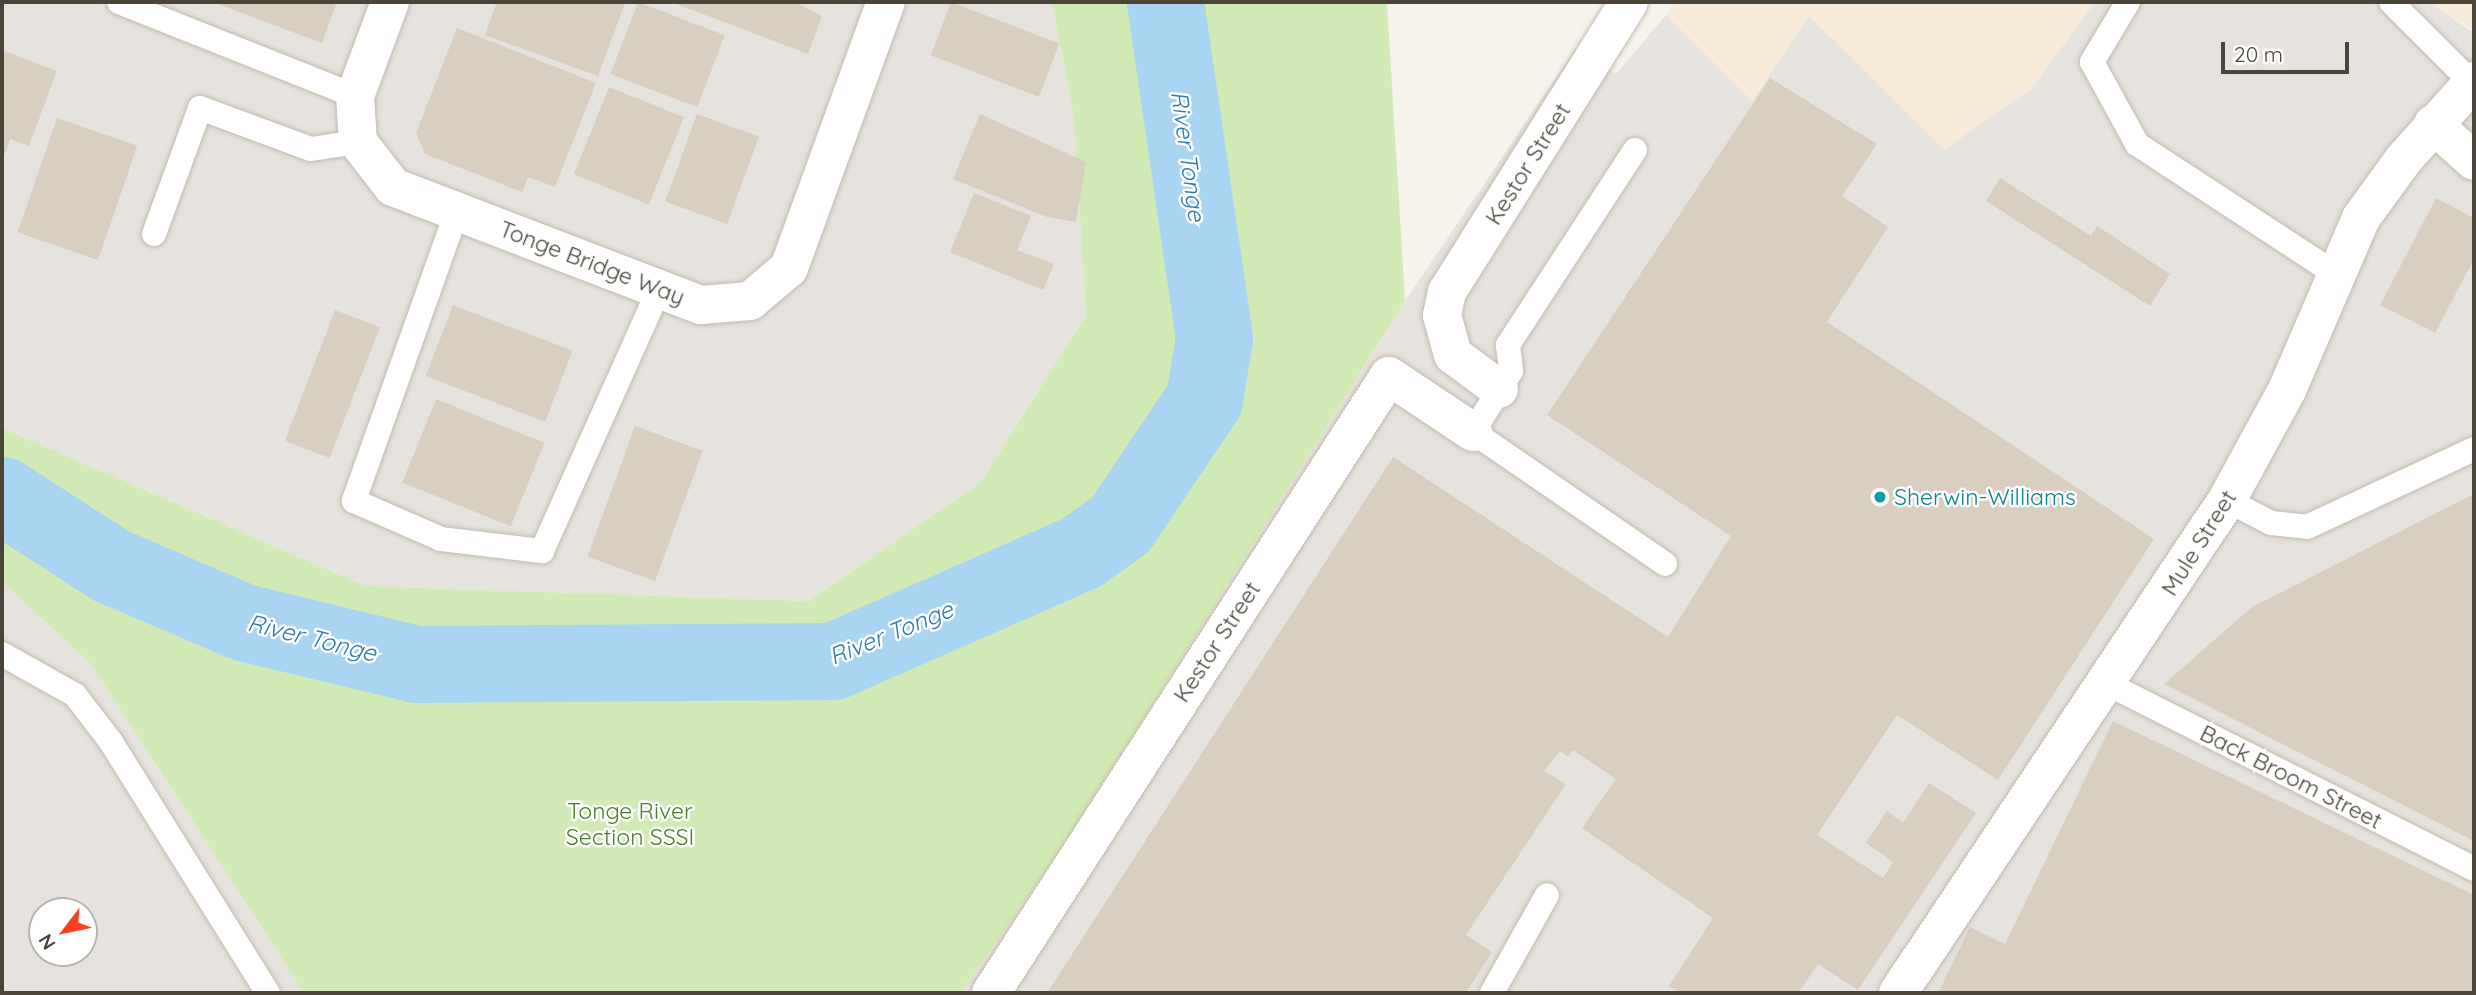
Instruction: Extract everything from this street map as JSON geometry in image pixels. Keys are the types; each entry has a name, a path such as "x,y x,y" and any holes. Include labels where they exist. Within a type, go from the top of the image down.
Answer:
{"street":[{"path":"358,142 355,96 390,2"},
{"name":"Tonge Bridge Way","path":"358,142 393,187 701,304 750,301 789,268 886,2"},
{"name":"Kestor Street","path":"1499,389 1453,355 1441,316 1447,292 1629,2"},
{"name":"Mule Street","path":"1898,993 2108,684 2227,500 2287,390 2361,218 2432,124 2473,82"},
{"path":"2432,124 2474,160"},
{"name":"Kestor Street","path":"991,993 1390,376 1473,432"}],"lane":[{"path":"119,2 355,96"},
{"path":"2128,2 2092,62 2137,144 2336,274"},
{"path":"2391,2 2473,82"},
{"path":"154,234 200,108 311,149 358,142"},
{"path":"1635,150 1508,345 1511,371 1473,432 1665,564"},
{"path":"457,211 354,501 441,539 542,551 659,289"},
{"path":"2227,500 2271,523 2307,527 2474,449"},
{"path":"2,654 75,695 111,741 268,993"},
{"name":"Back Broom Street","path":"2108,684 2474,870"},
{"path":"1492,993 1547,895"}],"shaded area":[{"path":"2,2 1052,2 1074,118 1086,315 981,482 809,601 366,586 2,428"},
{"path":"1675,2 2095,2 2031,89 1944,151 1809,17 1752,101 1666,15"},
{"path":"2095,2 2429,2 2474,33 2474,993 960,993 1069,838 1405,301 1575,49 1616,74 1666,15 1752,101 1809,16 1944,150 2031,89"},
{"path":"2429,2 2474,2 2474,27 2471,29"},
{"path":"2,582 91,664 304,993 2,993"}],"green space":[{"name":"Tonge River Section SSSI","path":"1052,2 1387,2 1405,301 1069,838 960,993 304,993 91,664 2,582 2,428 366,586 809,601 981,482 1086,315 1074,118"}],"building":[{"path":"213,2 337,2 322,43"},
{"path":"497,2 625,3 598,76 485,35"},
{"path":"638,2 725,35 697,107 610,74"},
{"path":"671,2 795,2 822,16 808,54"},
{"path":"951,2 1059,44 1039,97 931,55"},
{"path":"457,28 596,83 555,187 528,177 522,192 425,154 416,133"},
{"path":"2,50 57,71 29,146 10,139 2,161"},
{"name":"Sherwin-Williams","path":"1770,78 1877,144 1842,196 1888,227 1827,322 2154,539 1998,780 1897,715 1817,835 1883,878 1893,862 1866,843 1887,811 1903,823 1929,783 1976,813 1858,990 1818,964 1798,993 1681,993 1669,986 1713,918 1582,828 1616,779 1573,750 1568,757 1560,751 1544,771 1566,784 1466,935 1492,952 1466,993 1047,993 1393,457 1668,637 1731,536 1547,415"},
{"path":"609,87 684,117 649,204 574,174"},
{"path":"697,114 759,137 727,224 665,201"},
{"path":"980,114 1086,162 1076,222 1047,217 953,179"},
{"path":"57,118 137,146 98,260 18,232"},
{"path":"2000,178 2091,236 2097,226 2170,274 2150,306 1986,201"},
{"path":"974,193 1031,216 1017,250 1054,264 1043,290 950,252"},
{"path":"2436,198 2474,218 2474,259 2435,333 2380,305"},
{"path":"453,305 572,351 545,422 426,376"},
{"path":"335,310 380,327 330,458 285,441"},
{"path":"436,399 544,443 511,526 402,482"},
{"path":"635,426 703,451 655,581 587,557"},
{"path":"2474,494 2474,841 2164,684 2252,607"},
{"path":"2113,721 2474,895 2474,993 1938,993 1970,927 2005,944"}],"waterway":[{"name":"River Tonge","path":"2,495 110,565 243,622 417,664 833,661 1081,552 1120,524 1204,399 1214,338 1165,2"}],"place":[{"name":"Sherwin-Williams","path":"1880,497"}]}
